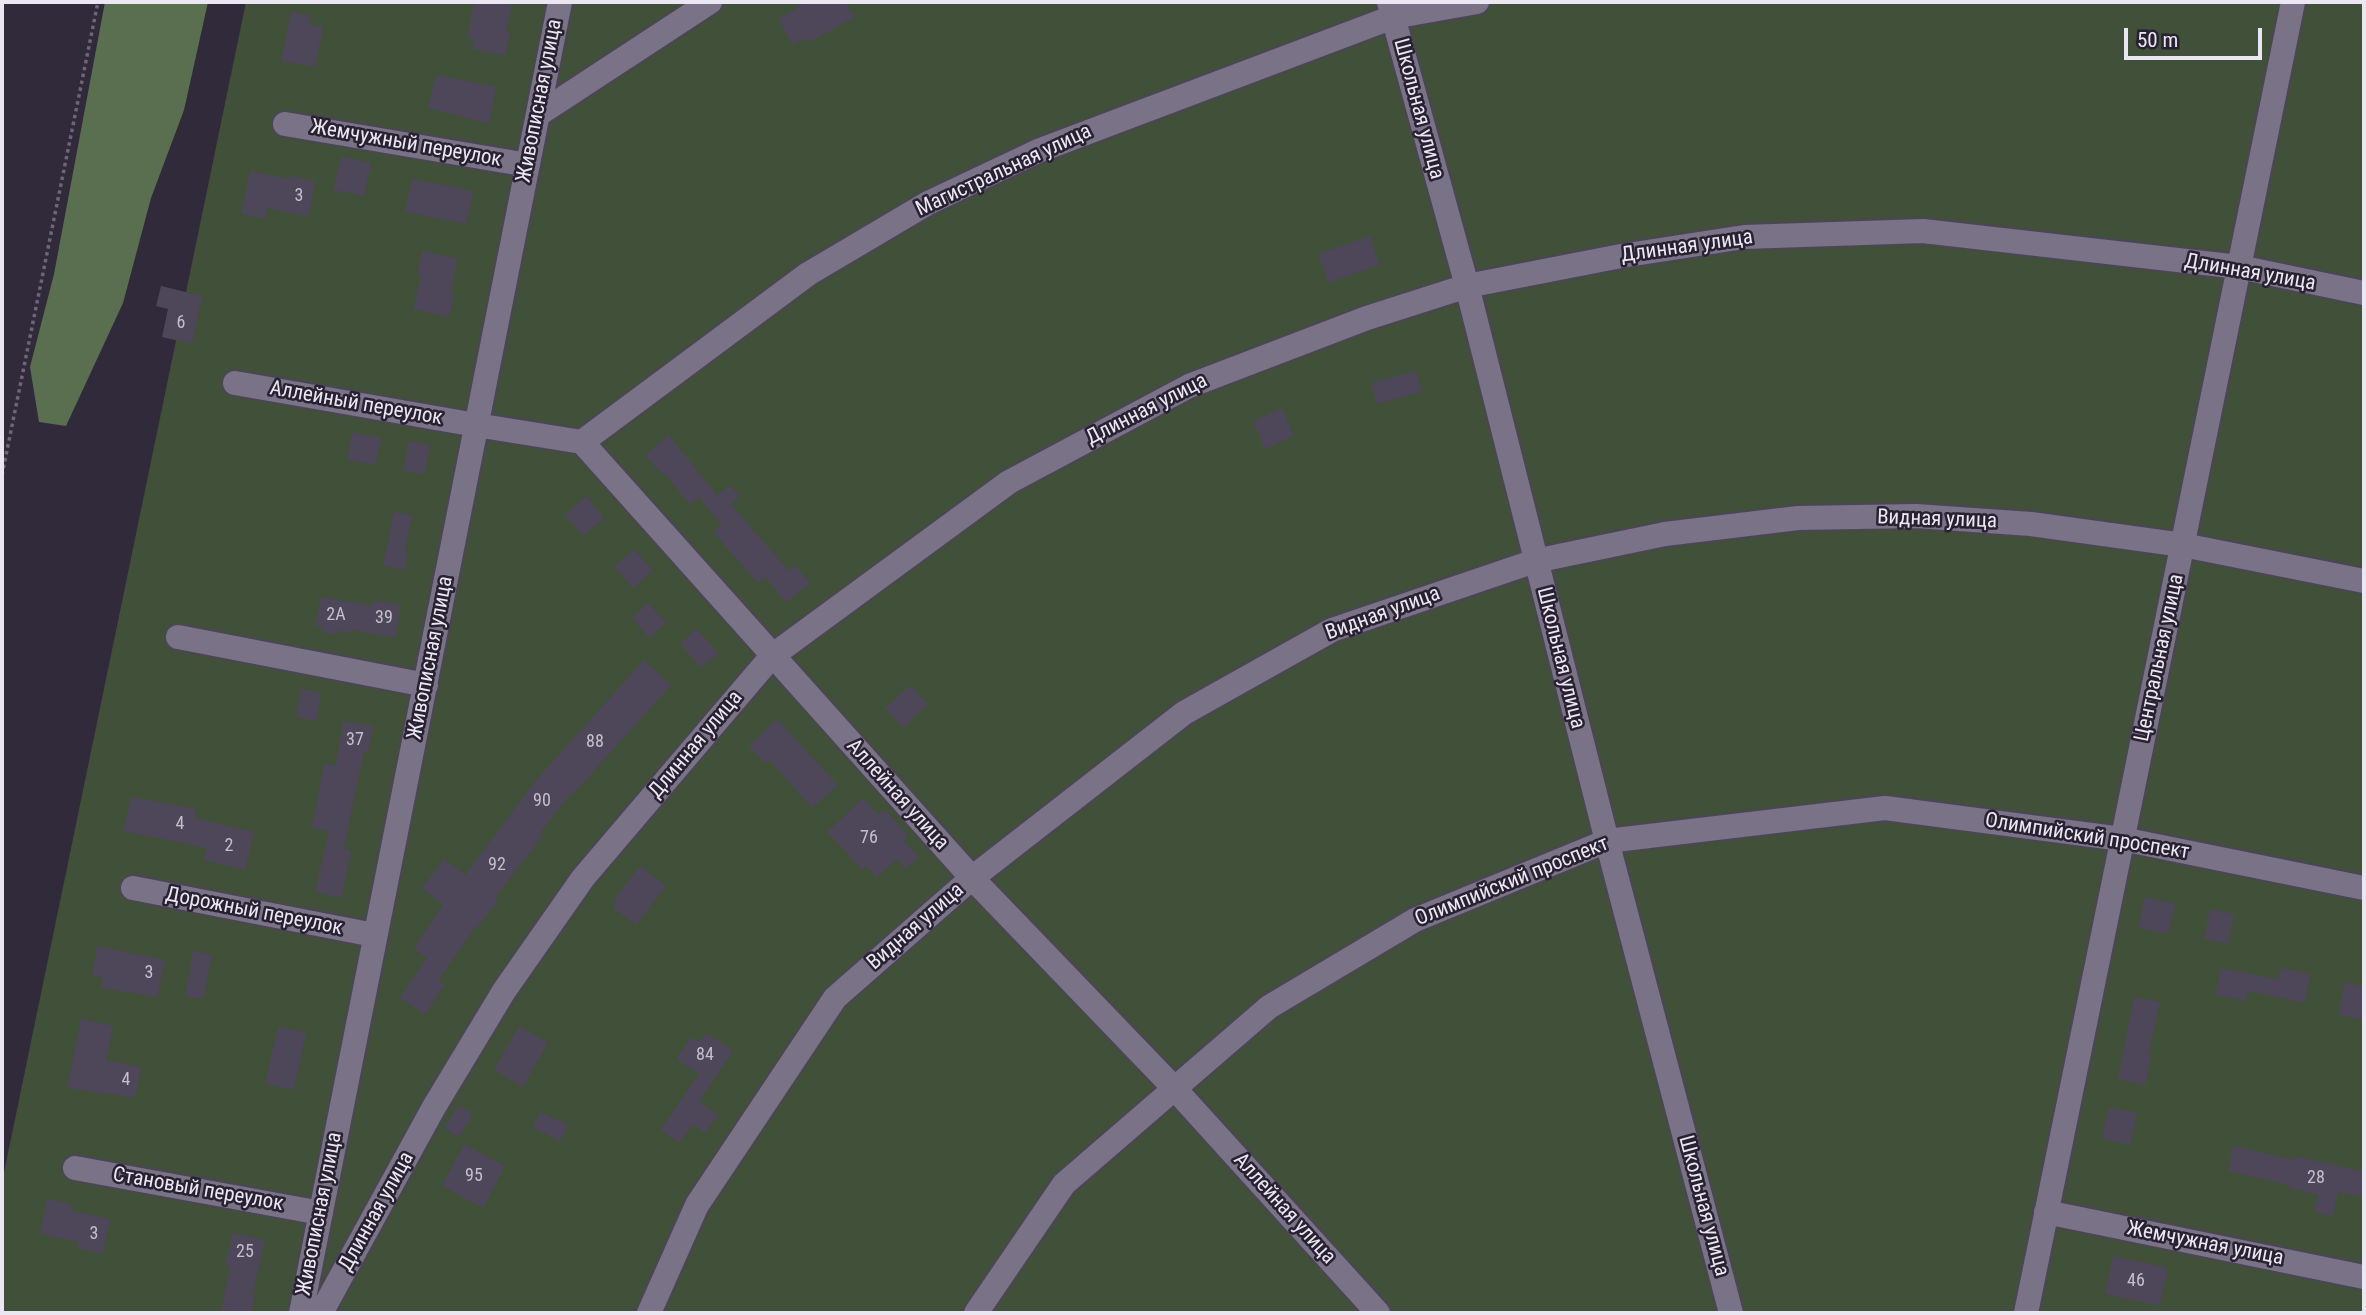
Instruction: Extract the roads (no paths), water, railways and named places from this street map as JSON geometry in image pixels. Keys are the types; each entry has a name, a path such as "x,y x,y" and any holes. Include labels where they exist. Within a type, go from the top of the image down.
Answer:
{"street":[{"name":"Живописная улица","path":"301,1313 560,2"},
{"path":"539,114 710,2"},
{"name":"Магистральная улица","path":"583,442 808,274 928,204 1038,151 1391,9 1476,2"},
{"name":"Центральная улица","path":"2026,1313 2293,2"},
{"name":"Школьная улица","path":"1391,9 1467,286 1606,841 1731,1313"},
{"name":"Жемчужный переулок","path":"285,124 528,165"},
{"name":"Длинная улица","path":"321,1313 435,1107 503,991 583,878 772,656 1009,482 1189,386 1367,318 1467,286 1621,256 1744,237 1923,232 2239,267 2364,293"},
{"name":"Аллейный переулок","path":"236,383 475,425"},
{"path":"475,425 583,442"},
{"name":"Аллейная улица","path":"583,442 972,878 1175,1089 1378,1313"},
{"name":"Видная улица","path":"649,1313 697,1205 835,998 972,878 1184,713 1332,630 1535,561 1665,534 1798,518 1916,516 2031,524 2183,545 2364,581"},
{"path":"178,637 426,685"},
{"name":"Олимпийский проспект","path":"976,1313 1064,1184 1269,1007 1415,920 1606,841 1885,808 2122,839 2364,888"},
{"name":"Дорожный переулок","path":"133,888 374,936"},
{"name":"Становый переулок","path":"75,1168 321,1213"},
{"name":"Жемчужная улица","path":"2046,1212 2364,1277"}]}
